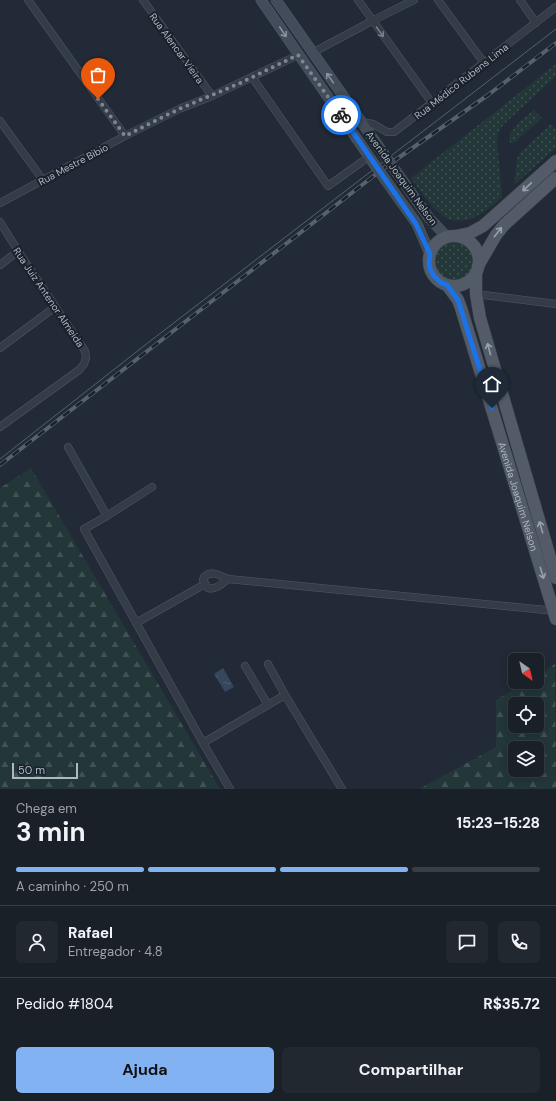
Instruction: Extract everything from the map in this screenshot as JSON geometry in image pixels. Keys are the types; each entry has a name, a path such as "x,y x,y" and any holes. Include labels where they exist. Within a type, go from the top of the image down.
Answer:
{"main road":[{"name":"Avenida Joaquim Nelson","path":"261,0 367,159 394,192 416,224 430,254"},
{"name":"Avenida Joaquim Nelson","path":"276,0 428,218 452,237"},
{"path":"556,161 483,226 470,233 440,240 434,246 430,254 430,269 434,276 440,282 455,286 470,280 496,235 504,225 556,178"},
{"path":"452,237 464,238 476,249 479,257 477,270"},
{"name":"Avenida Joaquim Nelson","path":"477,270 476,294 480,318 556,578"},
{"name":"Avenida Joaquim Nelson","path":"447,285 458,300 461,308 555,613"}],"street":[{"path":"28,0 125,136"},
{"name":"Rua Alencar Vieira","path":"143,0 212,96"},
{"path":"358,0 432,103"},
{"path":"312,53 372,20 414,0"},
{"path":"438,0 484,63"},
{"path":"520,0 536,23"},
{"name":"Rua Médico Rubens Lima","path":"361,122 373,124 387,132 394,132 556,7"},
{"name":"Rua Mestre Bibio","path":"0,203 125,136 179,109 212,96 298,55"},
{"path":"252,77 328,186 367,159"},
{"path":"0,121 43,180"},
{"name":"Rua Juiz Antenor Almeida","path":"0,222 85,351 86,358 84,364 78,370 0,427"},
{"path":"0,265 18,251"},
{"path":"476,294 556,304"},
{"path":"0,348 55,307"},
{"path":"68,447 107,516"},
{"path":"152,487 84,529 230,789"},
{"path":"228,579 215,589 208,588 203,580 204,577 211,573 228,579 555,613"},
{"path":"136,623 205,584"},
{"path":"268,664 342,789"},
{"path":"245,666 268,705"},
{"path":"203,743 286,695"}],"green space":[{"path":"556,64 556,76 503,125 498,134 497,140 502,197 481,214 465,220 456,221 448,219 436,211 411,178"},
{"path":"534,110 542,118 515,142 510,143 513,129"},
{"path":"551,124 556,130 556,148 514,185 517,159 521,152"},
{"path":"449,239 457,239 465,242 471,248 474,260 471,272 465,278 457,281 449,281 441,278 435,272 432,264 432,256 435,248 441,242"},
{"path":"31,468 220,789 0,789 0,488"},
{"path":"555,664 556,789 419,789 496,747 496,700 514,689 544,689 544,671"}],"water":[{"path":"223,668 234,687 225,692 214,674"}],"tram line":[{"path":"0,459 149,342 556,29"}],"railway":[{"path":"0,465 384,168 488,95 556,43"}],"way so far":[{"path":"98,99 125,136 179,109 212,96 298,55 341,115"}],"route":[{"path":"341,115 416,224 426,242 430,254 430,269 434,276 440,282 447,285 458,300 492,408"}]}
